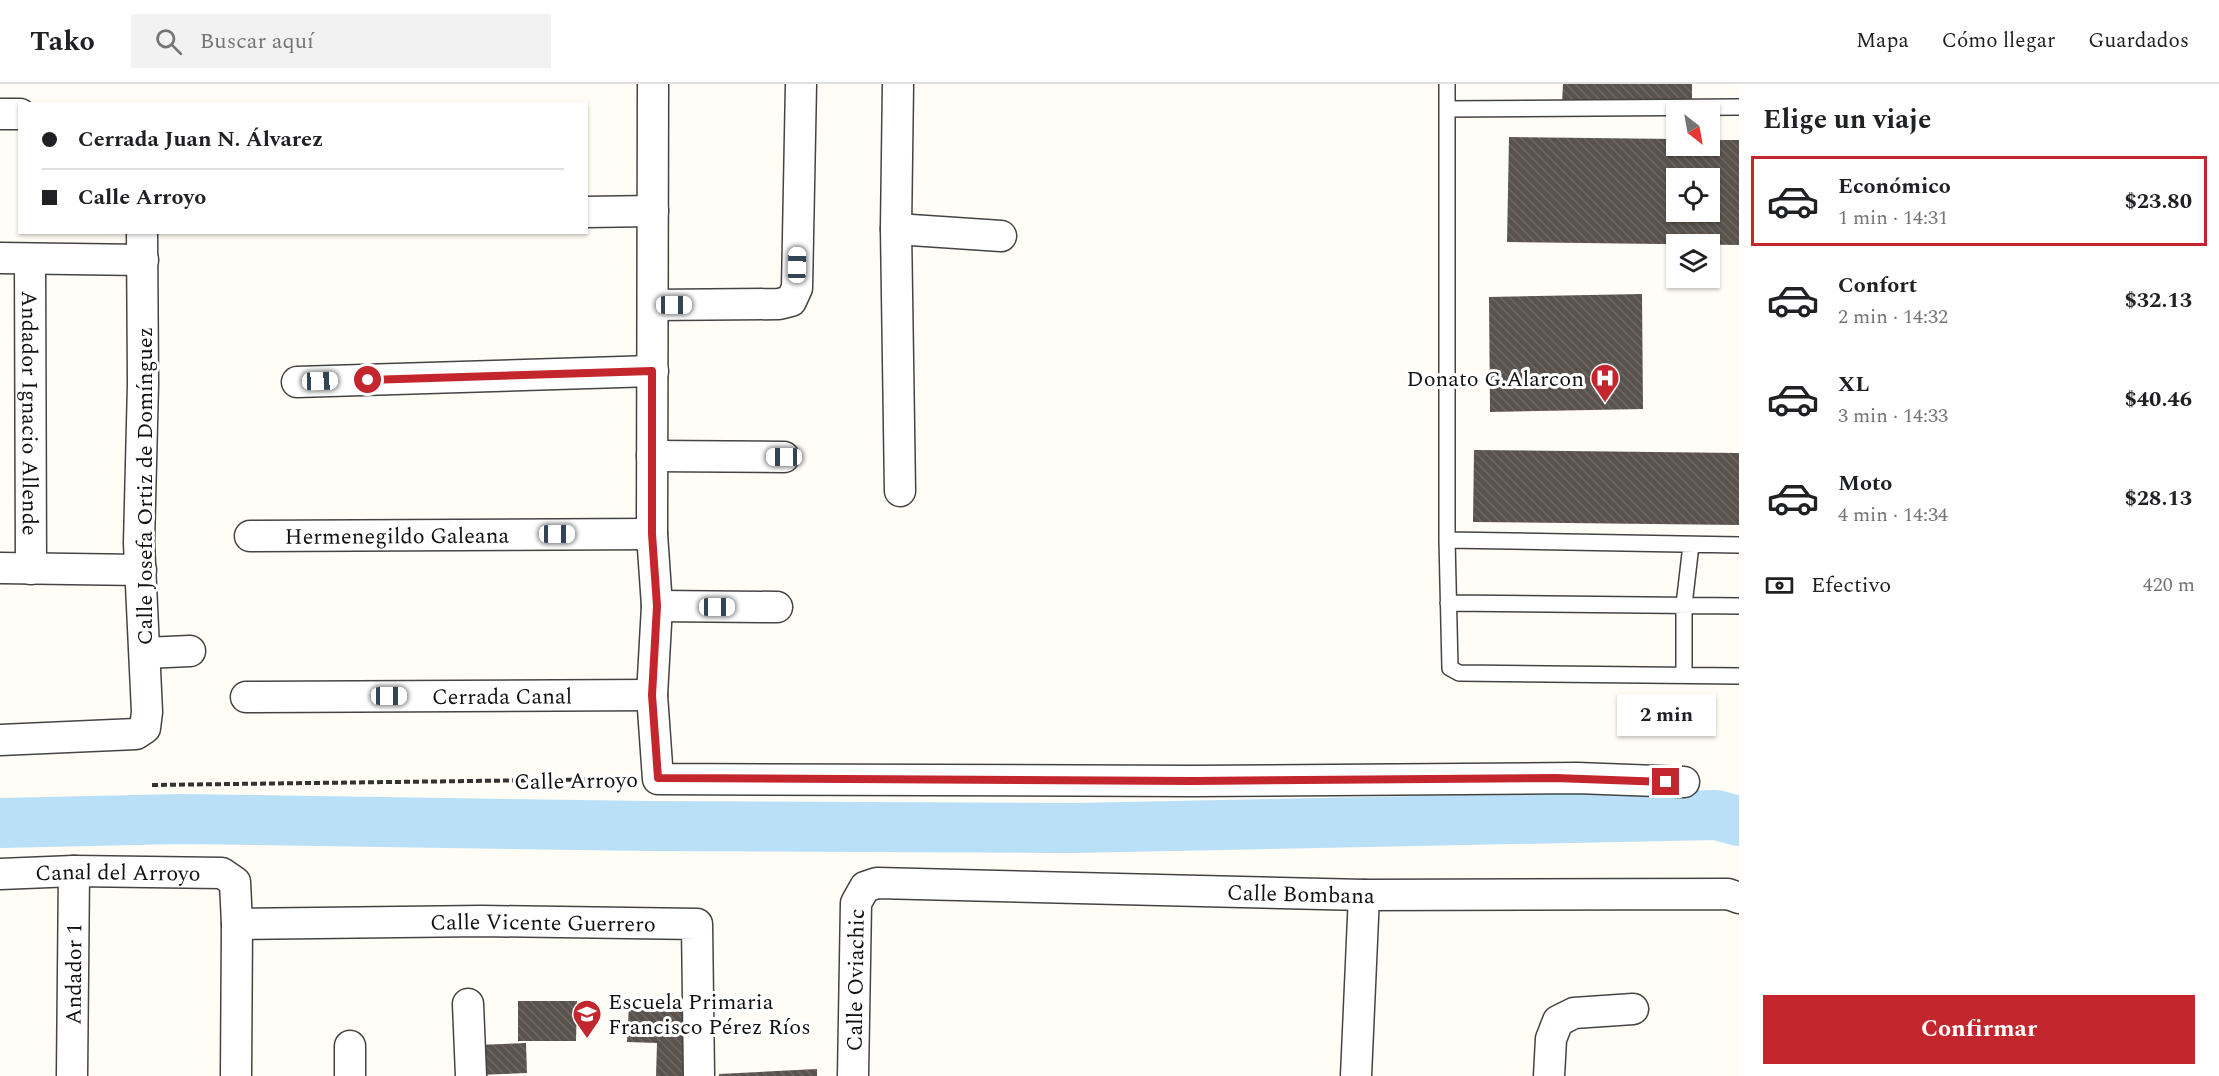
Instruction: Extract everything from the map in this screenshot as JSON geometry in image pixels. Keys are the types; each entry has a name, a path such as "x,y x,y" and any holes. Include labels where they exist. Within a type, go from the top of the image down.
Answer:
{"street":[{"path":"653,84 652,534 657,606 652,695 658,778"},
{"path":"653,306 779,304 791,300 797,288 801,84"},
{"path":"898,84 896,229 900,491"},
{"path":"0,114 18,114"},
{"path":"588,212 653,211"},
{"path":"896,229 1001,236"},
{"path":"0,258 30,259 143,246"},
{"name":"Calle Josefa Ortiz de Domínguez","path":"0,740 136,734 145,728 147,712 140,543 143,246"},
{"name":"Andador Ignacio Allende","path":"30,259 31,569"},
{"path":"297,382 652,371"},
{"path":"652,456 784,457"},
{"name":"Hermenegildo Galeana","path":"250,536 652,534"},
{"path":"0,568 141,570"},
{"path":"657,606 777,607"},
{"path":"145,653 190,651"},
{"name":"Cerrada Canal","path":"246,697 652,695"},
{"name":"Calle Arroyo","path":"658,778 1205,781 1566,778 1684,782"},
{"name":"Canal del Arroyo","path":"0,874 74,870 222,873 235,882 237,924"},
{"name":"Andador 1","path":"72,1076 74,870"},
{"name":"Calle Bombana","path":"865,886 877,883 1364,895 1728,894 1739,898"},
{"name":"Calle Oviachic","path":"853,1076 856,903 865,886"},
{"path":"1356,1076 1364,895"},
{"name":"Calle Vicente Guerrero","path":"237,924 482,921 697,924 699,1076"},
{"path":"236,1076 237,924"},
{"path":"468,1004 471,1076"},
{"path":"1549,1076 1551,1039 1558,1021 1574,1013 1633,1009"},
{"path":"350,1046 350,1076"}],"lane":[{"path":"1447,84 1447,540 1450,668 1459,673 1739,676"},
{"path":"1447,109 1739,107"},
{"path":"1447,540 1739,545"},
{"path":"1684,674 1684,605 1690,545"},
{"path":"1448,603 1739,606"}],"path":[{"name":"Calle Arroyo","path":"152,784 658,778"}],"building":[{"path":"1563,84 1692,84 1692,102 1562,103"},
{"path":"1509,137 1666,139 1666,156 1720,156 1720,140 1739,140 1739,245 1720,245 1720,234 1666,234 1666,244 1507,242"},
{"path":"1642,294 1643,409 1490,412 1489,297"},
{"path":"1474,450 1739,453 1739,525 1473,522"},
{"path":"518,1001 577,1001 576,1041 518,1041"},
{"path":"629,1005 692,1007 691,1076 656,1076 657,1043 627,1042"},
{"path":"526,1043 527,1073 478,1075 477,1045"},
{"path":"817,1069 817,1076 719,1076 719,1074"}],"waterway":[{"path":"0,823 181,819 649,826 1074,828 1716,815 1739,821"}],"place":[{"name":"Donato G.Alarcon","path":"1605,404"},
{"name":"Escuela Primaria Francisco Pérez Ríos","path":"587,1040"}],"route":[{"path":"368,380 652,371 652,534 657,606 652,695 658,778 1034,781 1577,778 1666,782"}]}
